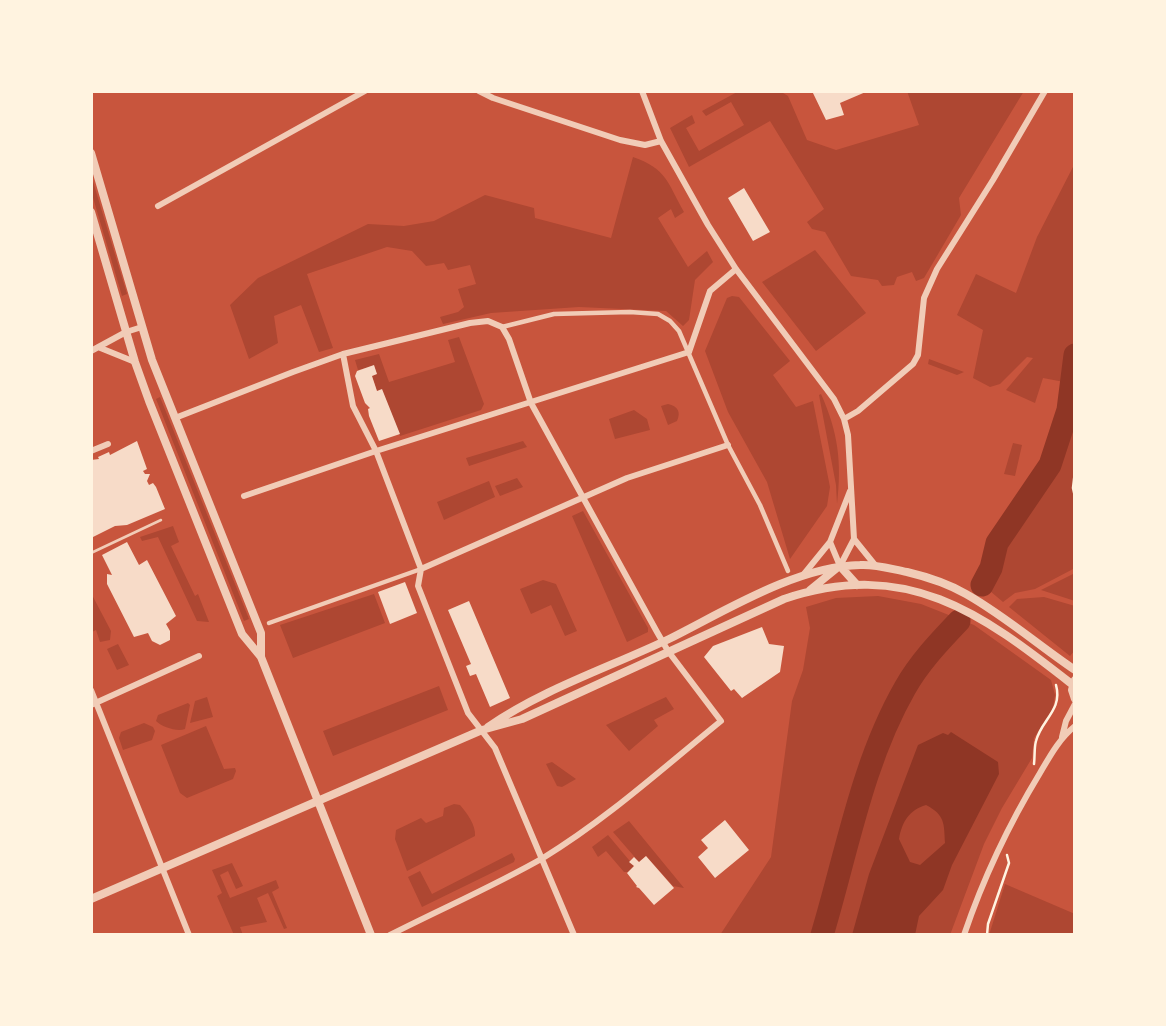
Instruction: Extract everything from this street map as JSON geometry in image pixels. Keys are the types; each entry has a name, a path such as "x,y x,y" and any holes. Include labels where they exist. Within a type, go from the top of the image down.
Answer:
{"street":[{"path":"158,206 365,91"},
{"path":"479,91 620,140 645,145 661,141"},
{"path":"642,91 661,141 736,269 823,382 844,419 848,435 854,539 839,566 810,590"},
{"path":"844,419 906,373 913,364 918,355 924,298 937,269 1045,91"},
{"path":"91,153 142,327 175,418 261,633 261,657"},
{"path":"91,212 135,362 242,634 261,657 371,935"},
{"path":"689,352 710,290 736,269"},
{"path":"502,327 554,314 630,312 658,314 670,321 679,331 689,352 788,571"},
{"path":"175,418 343,354 470,323 488,321 502,327 509,339 531,402 663,642 720,721 609,812 542,858 390,935"},
{"path":"91,351 126,332 142,327"},
{"path":"98,347 135,362"},
{"path":"244,496 376,451 689,352"},
{"path":"343,354 353,406 376,451 421,569 418,586 468,713 495,748 574,935"},
{"path":"91,451 108,443"},
{"path":"269,623 421,569 627,478 729,445"},
{"path":"804,574 830,542 851,486"},
{"path":"854,539 875,565"},
{"path":"830,542 839,566 857,585"},
{"path":"482,730 517,707 663,642 804,574 839,566 875,565 927,577 966,594 997,613 1075,670"},
{"path":"91,899 482,730 522,719 784,599 810,590 857,585 923,593 959,606 989,622 1074,682 1075,701 1062,737 1013,819 978,896 964,935"},
{"path":"94,704 199,656"},
{"path":"91,690 94,704 189,935"},
{"path":"1062,737 1075,726"}],"lane":[{"path":"91,553 161,520"}],"path":[{"path":"1075,471 1075,497"},
{"path":"1034,769 1036,739 1058,701 1054,681"},
{"path":"987,935 988,924 1009,863 1008,856 1003,852"}],"shaded area":[{"path":"739,91 783,93 788,96 807,140 836,150 919,125 907,91 1024,91 959,198 961,215 924,278 916,281 912,272 897,277 894,285 882,286 878,280 851,276 825,232 812,229 807,222 824,209 770,121 689,167 670,128 692,115 695,123 686,128 699,151 744,125 731,102 706,116 702,111"},
{"path":"633,157 660,172 684,212 675,218 671,209 658,218 688,267 707,251 713,262 695,280 689,320 683,326 666,311 579,307 491,313 443,324 440,317 458,312 464,307 458,289 476,284 470,265 448,270 444,263 426,266 412,251 387,247 307,274 333,348 319,352 301,305 274,316 278,343 249,359 230,305 258,278 368,224 404,226 434,221 485,195 534,208 535,218 611,238"},
{"path":"1075,163 1075,568 1035,589 1015,593 1003,602 977,580 1056,452 1068,420 1072,368 1066,367 1064,382 1043,378 1035,403 1006,390 1033,358 1027,357 1000,384 990,387 973,378 983,330 957,315 976,274 1016,293 1037,237"},
{"path":"91,175 127,294 122,296 91,191"},
{"path":"815,250 866,313 816,351 762,282"},
{"path":"739,297 790,361 773,375 796,407 813,401 830,487 827,506 790,559 767,482 728,412 705,351 727,298"},
{"path":"459,337 484,404 481,410 400,436 382,390 377,391 372,376 377,374 374,366 358,370 355,360 379,354 389,382 455,362 448,340"},
{"path":"929,359 964,372 957,375 928,364"},
{"path":"821,394 837,448 837,504 836,485 819,395"},
{"path":"160,397 249,619 244,621 156,399"},
{"path":"668,404 678,410 679,415 677,421 668,425 661,406"},
{"path":"634,410 647,419 650,430 615,439 609,419"},
{"path":"523,441 527,447 469,466 466,458"},
{"path":"1013,443 1022,445 1015,476 1004,474"},
{"path":"517,478 523,487 500,496 495,486"},
{"path":"489,481 495,497 444,520 437,502"},
{"path":"1022,506 1008,540 997,543 993,538 997,528 1004,519"},
{"path":"583,511 648,628 648,632 627,642 572,516"},
{"path":"173,526 179,542 171,546 195,596 198,594 209,622 197,621 158,537 142,541 140,537"},
{"path":"1075,573 1075,601 1041,590"},
{"path":"543,580 556,584 577,631 565,636 551,605 531,614 520,589"},
{"path":"91,593 111,631 110,640 100,642 96,630 92,632"},
{"path":"374,594 385,623 293,658 280,625"},
{"path":"878,596 921,604 974,625 1051,680 1055,695 1053,708 1034,738 1032,758 984,844 950,935 720,935 771,857 792,701 803,670 810,628 806,607 836,598"},
{"path":"1044,597 1075,606 1075,650 1070,656 1009,607 1017,599"},
{"path":"118,644 129,665 117,670 107,649"},
{"path":"439,686 448,710 333,756 323,731"},
{"path":"207,697 213,717 190,723 195,701"},
{"path":"666,697 674,709 654,720 658,726 629,751 606,725"},
{"path":"188,703 190,705 185,729 170,728 156,721 158,715"},
{"path":"144,723 155,731 152,740 123,750 119,738 121,732"},
{"path":"206,726 224,769 235,768 236,771 233,779 187,798 180,793 161,745"},
{"path":"951,732 998,762 999,774 952,865 943,890 919,916 915,935 852,935 869,874 918,745 943,733 948,735","holes":["926,805 940,816 945,843 920,865 910,862 899,839 907,818"]},
{"path":"552,762 576,779 562,787 557,786 546,764"},
{"path":"460,805 468,815 475,836 407,871 395,839 396,830 421,818 426,823 443,816 444,808"},
{"path":"629,821 684,888 673,886 646,856 639,862 613,832"},
{"path":"608,835 634,866 628,872 624,872 606,851 598,857 592,847"},
{"path":"512,853 514,862 422,907 408,877 420,871 432,894"},
{"path":"232,863 243,886 236,889 228,871 220,875 230,898 276,880 279,888 272,892 287,928 284,929 268,893 257,898 267,922 240,927 243,935 234,935 217,896 222,893 212,870"},
{"path":"1005,884 1075,914 1075,935 989,935"}],"building":[{"path":"812,91 868,91 840,103 844,115 826,120"},
{"path":"744,188 770,232 753,241 728,198"},
{"path":"374,365 377,374 372,376 377,391 382,389 400,434 379,441 369,416 370,408 365,403 355,376 357,371"},
{"path":"137,441 147,469 143,471 150,474 147,481 149,485 153,483 156,487 165,509 127,525 115,526 91,538 91,460 99,459 98,457 109,452 110,455"},
{"path":"127,542 139,565 147,560 176,616 166,624 170,631 170,640 160,645 152,641 148,633 134,637 107,584 107,574 112,575 102,555"},
{"path":"405,582 417,613 390,624 378,592"},
{"path":"469,601 510,698 490,707 476,674 470,676 466,666 471,664 448,610"},
{"path":"762,627 769,644 784,646 780,672 742,698 734,689 731,691 704,657 713,646"},
{"path":"725,820 749,850 715,878 698,857 708,848 701,840"},
{"path":"646,856 674,888 654,905 636,887 627,873 634,866 629,862 634,857 639,862"}],"waterway":[{"path":"982,585 991,568 997,543 1050,465 1068,410 1075,355"},
{"path":"822,935 866,777 890,717 917,670 959,621"}]}
